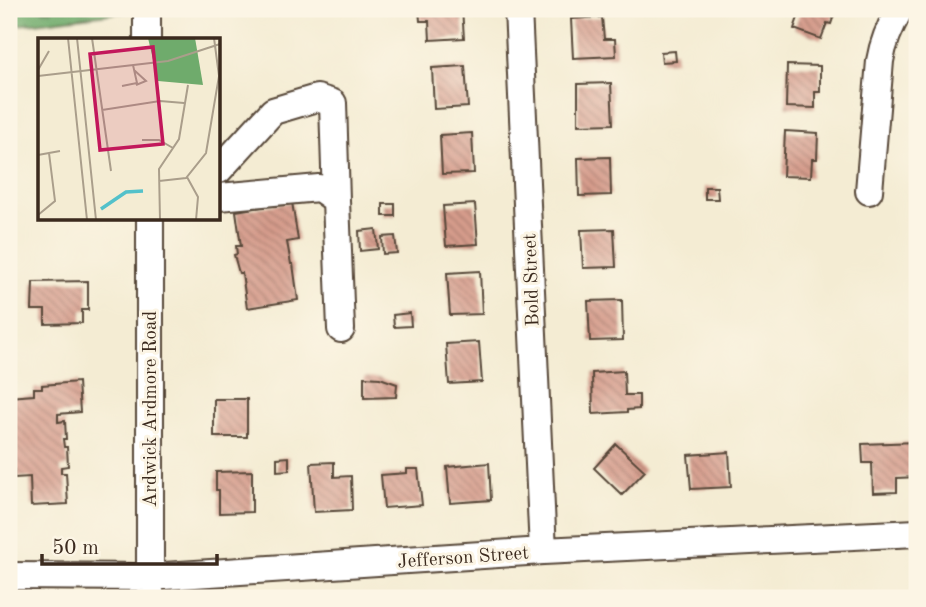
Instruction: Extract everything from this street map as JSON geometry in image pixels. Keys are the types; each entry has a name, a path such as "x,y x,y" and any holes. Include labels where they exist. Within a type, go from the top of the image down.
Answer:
{"street":[{"path":"146,9 147,38"},
{"name":"Bold Street","path":"518,9 543,551"},
{"path":"869,191 882,46 900,9"},
{"path":"220,169 273,111 317,97 334,103 341,330"},
{"path":"220,197 319,188 336,200"},
{"name":"Ardwick Ardmore Road","path":"150,220 150,588"},
{"name":"Jefferson Street","path":"9,576 150,588 543,551 917,533"}],"green space":[{"path":"9,9 150,9 9,26"}],"building":[{"path":"419,9 462,9 464,38 430,40 429,21 420,21"},
{"path":"801,9 836,9 831,24 827,23 821,39 794,29"},
{"path":"602,17 604,39 615,39 616,56 573,58 571,19"},
{"path":"675,51 676,61 662,62 661,52"},
{"path":"787,65 820,66 820,92 815,92 815,108 786,107"},
{"path":"465,66 468,107 434,109 432,68"},
{"path":"611,83 613,124 578,125 578,84"},
{"path":"785,131 818,133 817,159 812,159 811,177 783,176"},
{"path":"472,133 474,173 442,174 440,135"},
{"path":"610,157 611,195 579,196 578,158"},
{"path":"705,187 717,187 718,199 705,199"},
{"path":"292,202 298,240 287,242 298,300 247,308 242,273 239,273 234,255 237,254 236,246 241,246 236,211"},
{"path":"383,204 395,204 395,216 383,216"},
{"path":"475,204 478,244 446,246 443,206"},
{"path":"376,229 378,249 360,251 359,231"},
{"path":"614,229 616,267 583,268 581,230"},
{"path":"395,236 397,253 383,254 382,237"},
{"path":"480,271 482,314 450,315 447,273"},
{"path":"88,281 88,310 82,310 82,323 45,324 45,310 32,310 33,282"},
{"path":"622,300 623,340 590,341 588,301"},
{"path":"410,313 411,326 394,327 393,315"},
{"path":"479,342 482,382 449,384 446,344"},
{"path":"624,371 625,395 639,395 639,409 593,414 592,373"},
{"path":"364,377 380,378 397,384 396,397 364,398"},
{"path":"78,382 80,412 58,414 58,422 65,421 66,439 63,439 64,447 67,447 68,466 61,467 61,473 66,473 68,504 31,506 30,477 14,478 9,397 34,395 34,388 42,388 42,385"},
{"path":"214,399 247,399 247,437 214,437"},
{"path":"917,442 917,477 897,478 897,492 873,493 872,463 863,463 862,444"},
{"path":"616,444 645,471 622,495 594,468"},
{"path":"729,452 731,487 691,489 688,455"},
{"path":"289,457 289,470 277,471 277,458"},
{"path":"334,462 334,477 351,476 352,510 314,512 311,463"},
{"path":"489,463 491,500 450,503 447,467"},
{"path":"407,469 418,469 422,505 384,508 381,475 407,473"},
{"path":"252,471 252,512 219,513 216,472"}]}
